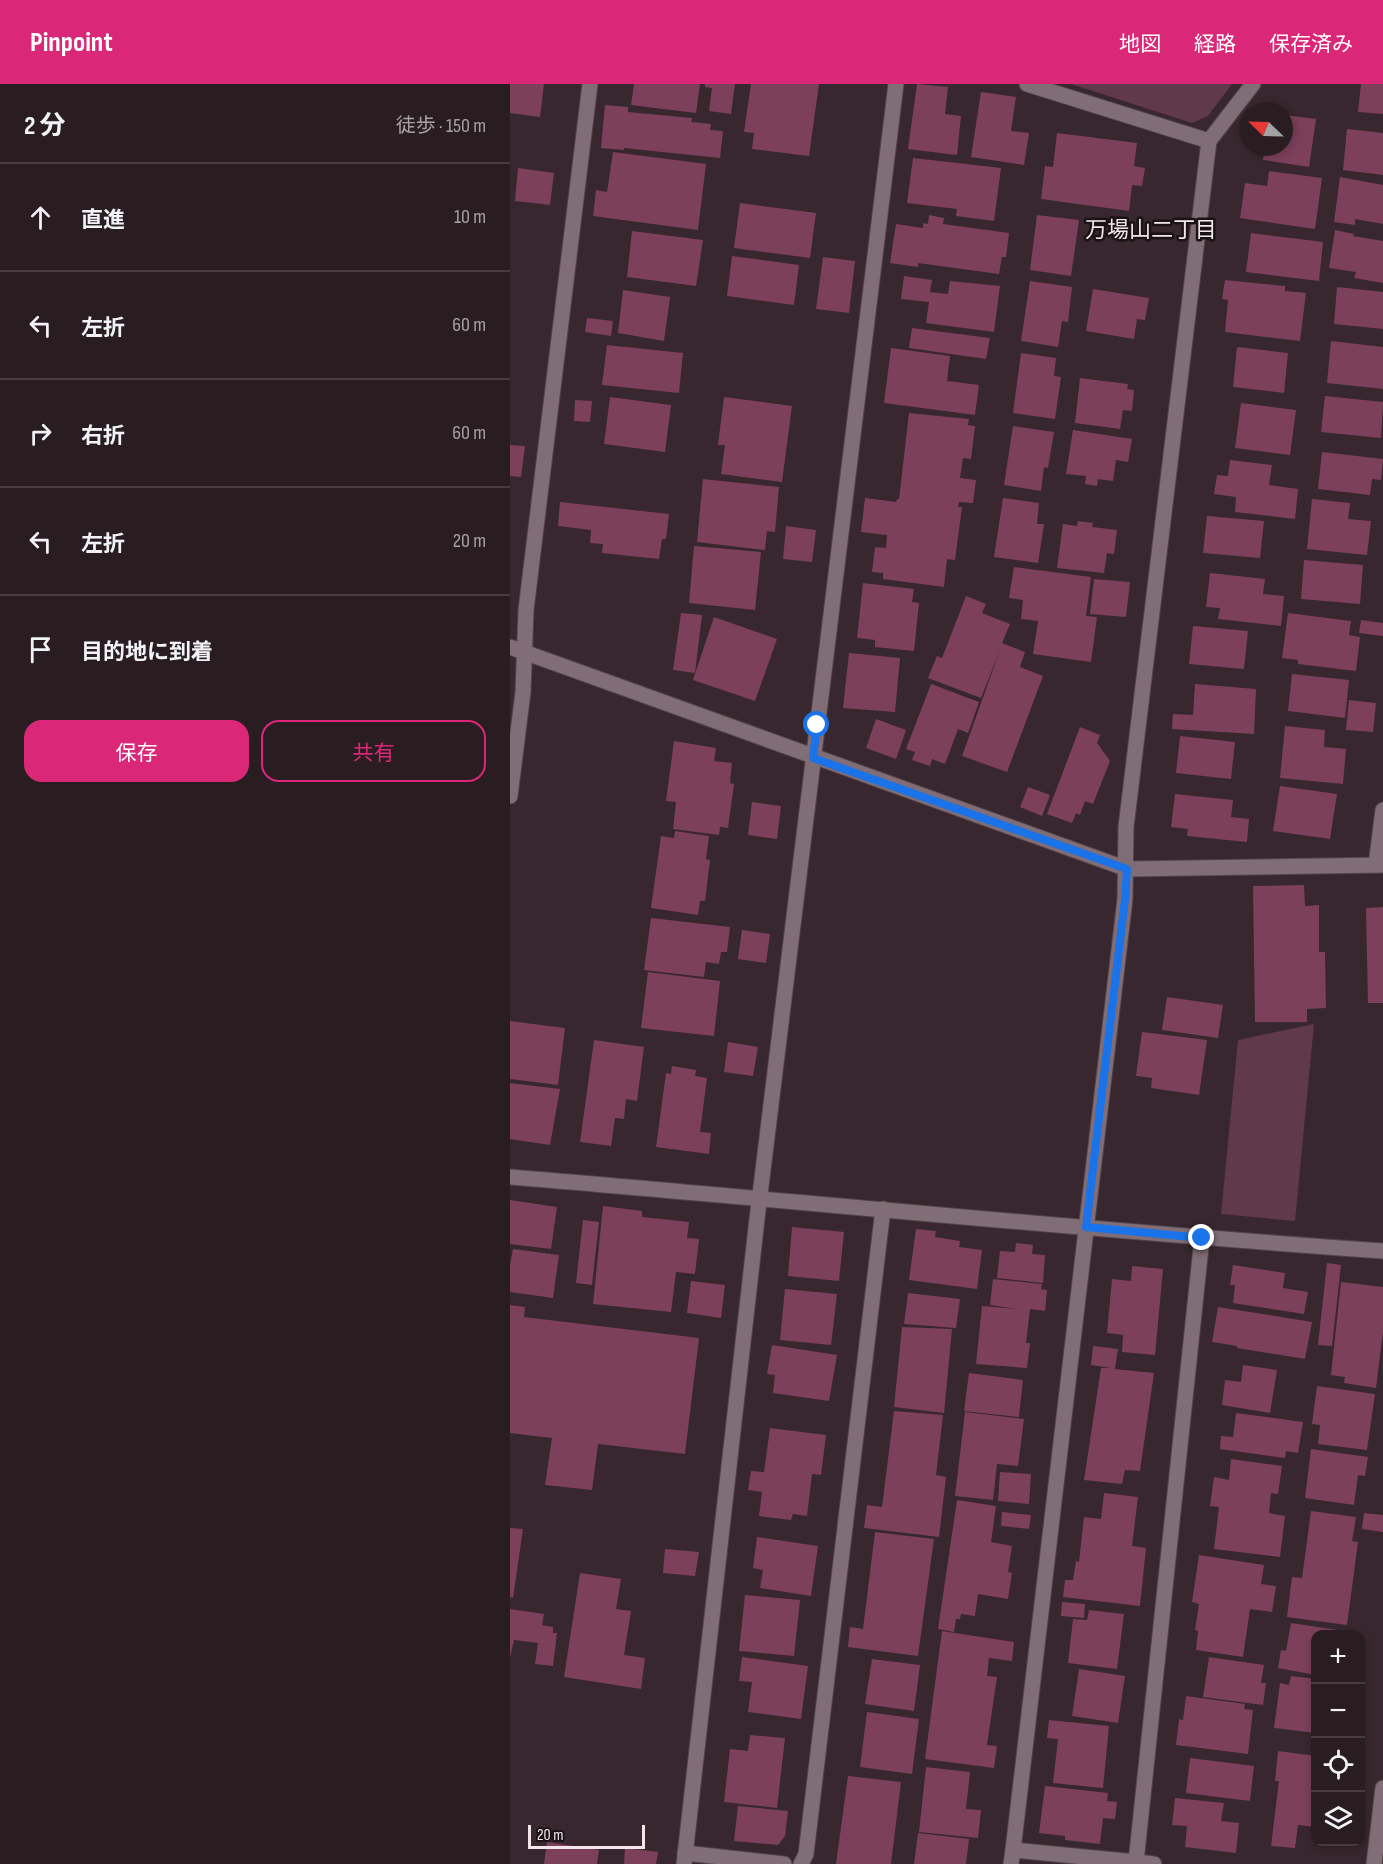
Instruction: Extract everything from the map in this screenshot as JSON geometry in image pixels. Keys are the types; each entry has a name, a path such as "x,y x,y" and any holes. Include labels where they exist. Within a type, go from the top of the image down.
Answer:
{"street":[{"path":"510,796 523,692 517,650 526,610 590,84"},
{"path":"784,1864 685,1858 760,1198 896,84"},
{"path":"1027,84 1209,141"},
{"path":"1154,1864 1012,1857 1124,911 1127,869 1126,827 1209,141 1253,84"},
{"path":"517,650 1127,869 1380,865 1383,810"},
{"path":"510,1177 1202,1238 1383,1251"},
{"path":"801,1864 808,1842 883,1209"},
{"path":"1136,1862 1202,1238"},
{"path":"1374,1864 1383,1788"}],"shaded area":[{"path":"1071,84 1232,84 1208,116 1192,123"},
{"path":"1314,1024 1295,1221 1221,1214 1238,1040"}],"building":[{"path":"510,84 544,84 540,117 510,113"},
{"path":"634,84 700,84 696,113 631,105"},
{"path":"705,84 735,84 731,114 709,111 712,88 705,87"},
{"path":"751,84 819,84 809,156 752,149 754,133 744,132"},
{"path":"917,84 948,87 945,114 961,116 957,155 908,149"},
{"path":"1361,84 1383,84 1383,114 1358,112"},
{"path":"981,92 1016,97 1011,131 1029,133 1024,165 971,157"},
{"path":"605,105 628,107 628,112 692,118 691,122 711,124 710,130 723,131 720,158 624,148 624,150 601,148"},
{"path":"1293,116 1316,119 1309,167 1263,160 1264,156 1293,156"},
{"path":"1347,129 1383,133 1383,175 1343,170"},
{"path":"1057,133 1137,143 1134,166 1145,168 1142,186 1132,185 1129,211 1041,199 1045,166 1053,167"},
{"path":"613,152 706,164 698,230 593,216 596,190 607,192"},
{"path":"913,158 1001,168 994,221 956,216 957,209 907,203"},
{"path":"518,168 554,173 550,205 515,201"},
{"path":"1269,171 1322,178 1315,229 1240,218 1245,183 1267,186"},
{"path":"1340,177 1383,185 1383,224 1355,219 1355,225 1334,222"},
{"path":"740,203 816,213 810,258 734,248"},
{"path":"929,215 944,218 943,224 1009,233 1006,257 1002,257 999,274 918,263 918,267 890,263 896,224 923,228 923,223 928,224"},
{"path":"1037,215 1079,220 1071,276 1030,270"},
{"path":"1335,230 1354,234 1353,236 1383,241 1383,283 1354,278 1356,272 1329,268"},
{"path":"632,231 703,240 696,286 627,277"},
{"path":"1251,233 1323,242 1319,281 1246,272"},
{"path":"732,256 799,265 794,305 727,296"},
{"path":"823,257 855,261 849,313 816,309"},
{"path":"904,276 932,280 930,292 948,294 950,281 1000,286 994,332 926,323 929,302 901,299"},
{"path":"1225,280 1285,286 1285,291 1306,293 1300,341 1225,332 1228,300 1222,299"},
{"path":"1030,281 1072,287 1068,322 1062,321 1058,347 1021,341"},
{"path":"1337,287 1383,292 1383,329 1334,324"},
{"path":"1093,289 1149,298 1145,320 1137,319 1134,339 1086,331"},
{"path":"623,290 670,297 664,341 618,333"},
{"path":"587,318 613,321 611,336 585,332"},
{"path":"912,328 990,338 986,359 909,348"},
{"path":"1331,341 1383,347 1383,389 1327,383"},
{"path":"607,345 683,353 679,393 602,385"},
{"path":"1237,347 1288,353 1284,393 1233,387"},
{"path":"891,348 950,356 947,381 979,385 975,415 884,403"},
{"path":"1021,353 1056,358 1054,376 1061,377 1055,419 1013,413"},
{"path":"1080,378 1128,384 1127,389 1134,390 1132,411 1123,410 1120,429 1075,423"},
{"path":"1325,396 1383,402 1381,438 1321,432"},
{"path":"610,397 671,405 665,452 604,444"},
{"path":"724,397 792,406 782,482 721,474 725,445 718,445"},
{"path":"575,400 592,401 590,422 574,421"},
{"path":"1241,403 1296,410 1290,455 1235,448"},
{"path":"909,413 969,419 968,425 975,426 971,459 963,458 960,478 976,480 973,503 959,502 958,507 962,507 955,560 947,559 944,587 883,579 883,573 872,572 875,547 886,548 887,535 861,532 865,498 896,502 899,499"},
{"path":"1013,426 1054,432 1048,468 1044,467 1041,491 1004,485"},
{"path":"1073,430 1132,439 1128,462 1116,460 1113,481 1098,479 1097,486 1085,484 1086,476 1066,474"},
{"path":"510,445 525,446 521,477 510,476"},
{"path":"1322,452 1383,459 1381,480 1372,479 1370,495 1318,489"},
{"path":"1230,460 1272,465 1269,485 1298,489 1295,519 1235,512 1236,497 1214,494 1217,475 1228,476"},
{"path":"703,479 779,487 775,532 767,531 765,550 697,542"},
{"path":"1003,498 1039,503 1037,524 1044,524 1038,563 994,557"},
{"path":"1312,499 1350,503 1348,519 1371,521 1367,555 1307,549"},
{"path":"560,502 669,514 666,539 662,539 659,559 602,553 603,544 590,543 591,530 558,526"},
{"path":"1207,516 1264,521 1260,558 1203,553"},
{"path":"1078,521 1093,523 1092,527 1117,530 1114,554 1107,553 1104,573 1057,568 1063,524 1077,526"},
{"path":"786,526 816,530 812,562 783,559"},
{"path":"694,546 761,552 755,610 689,603"},
{"path":"1304,560 1363,565 1360,604 1301,599"},
{"path":"1014,567 1091,577 1086,616 1097,617 1091,662 1033,654 1038,621 1021,619 1023,600 1009,598"},
{"path":"1210,573 1265,579 1263,594 1284,596 1281,626 1218,619 1220,608 1206,607"},
{"path":"1094,579 1130,582 1126,617 1090,614"},
{"path":"863,583 914,589 912,602 919,603 914,651 875,647 875,640 857,638"},
{"path":"966,596 986,604 982,613 1010,624 1002,643 1025,652 1020,667 1043,676 1007,772 962,756 1000,650 981,698 928,678 937,656 942,658"},
{"path":"681,613 702,615 695,673 673,670"},
{"path":"1288,613 1351,621 1349,635 1360,637 1356,671 1298,664 1298,660 1282,658"},
{"path":"714,617 777,639 755,701 693,680"},
{"path":"1361,620 1383,623 1383,636 1359,633"},
{"path":"1193,626 1248,631 1244,669 1189,664"},
{"path":"849,653 900,658 895,712 843,708"},
{"path":"1292,674 1349,680 1345,718 1288,711"},
{"path":"931,684 979,702 968,733 958,729 945,764 932,759 930,766 912,760 915,752 906,749"},
{"path":"1195,684 1256,689 1254,734 1172,729 1173,714 1193,715"},
{"path":"1349,700 1376,703 1373,732 1346,730"},
{"path":"876,719 906,730 896,759 866,748"},
{"path":"1285,726 1325,730 1324,747 1346,749 1343,784 1280,778"},
{"path":"1080,727 1100,735 1097,743 1110,761 1093,804 1085,801 1080,815 1076,813 1072,823 1047,814"},
{"path":"1180,736 1235,742 1231,779 1176,773"},
{"path":"674,741 716,748 714,761 732,763 730,783 734,784 728,828 720,827 719,835 673,829 676,802 666,801"},
{"path":"1280,786 1337,794 1330,839 1273,831"},
{"path":"1028,787 1050,795 1042,816 1020,807"},
{"path":"1175,794 1233,800 1231,817 1249,819 1247,842 1187,836 1188,829 1171,827"},
{"path":"752,802 781,806 777,839 748,835"},
{"path":"675,831 709,836 706,859 710,860 705,901 700,901 698,915 651,908 661,836 674,838"},
{"path":"1304,885 1305,906 1319,905 1319,952 1325,952 1326,1008 1307,1009 1307,1022 1255,1022 1253,886"},
{"path":"1383,907 1383,1003 1368,1003 1366,908"},
{"path":"651,918 730,927 727,952 721,952 719,964 706,962 704,977 644,970"},
{"path":"742,930 770,934 766,963 738,959"},
{"path":"648,972 720,981 714,1036 641,1028"},
{"path":"1167,997 1223,1005 1218,1038 1162,1030"},
{"path":"510,1021 565,1028 558,1085 510,1079"},
{"path":"1142,1032 1207,1040 1199,1095 1151,1088 1152,1078 1136,1076"},
{"path":"594,1040 644,1047 637,1101 626,1099 624,1119 615,1118 611,1146 580,1142"},
{"path":"728,1042 758,1047 753,1076 724,1072"},
{"path":"672,1066 696,1070 695,1076 707,1078 700,1132 711,1133 709,1154 656,1147 666,1073 671,1074"},
{"path":"510,1083 560,1089 550,1145 510,1139"},
{"path":"510,1200 557,1207 551,1249 510,1244"},
{"path":"603,1206 642,1211 642,1217 689,1222 687,1238 699,1239 695,1274 676,1272 671,1312 593,1304"},
{"path":"583,1220 599,1222 592,1285 576,1283"},
{"path":"792,1227 844,1232 839,1281 788,1276"},
{"path":"916,1229 936,1231 935,1237 960,1241 959,1247 982,1250 977,1289 909,1280"},
{"path":"1016,1243 1033,1245 1032,1254 1045,1255 1043,1283 997,1278 1000,1251 1015,1252"},
{"path":"513,1249 559,1255 553,1298 510,1292 510,1265"},
{"path":"1327,1263 1341,1265 1332,1346 1318,1345"},
{"path":"1233,1265 1285,1273 1283,1288 1308,1292 1304,1314 1233,1303 1235,1285 1230,1285"},
{"path":"1132,1266 1163,1269 1155,1355 1122,1352 1123,1335 1107,1333 1112,1279 1131,1281"},
{"path":"993,1279 1042,1284 1041,1289 1047,1290 1045,1311 1030,1309 1026,1343 1030,1343 1027,1368 976,1364 982,1306 1017,1309 990,1305"},
{"path":"691,1281 725,1285 721,1318 687,1313"},
{"path":"1341,1282 1383,1287 1383,1331 1376,1388 1344,1383 1345,1377 1331,1375"},
{"path":"785,1289 837,1294 831,1345 780,1340"},
{"path":"908,1293 960,1299 956,1328 904,1324"},
{"path":"510,1305 525,1307 524,1317 699,1338 685,1454 598,1444 592,1490 545,1485 552,1438 510,1433"},
{"path":"1218,1307 1312,1322 1305,1359 1212,1342"},
{"path":"902,1327 952,1329 944,1413 894,1407"},
{"path":"772,1345 837,1355 829,1401 773,1393 775,1375 767,1374"},
{"path":"1093,1346 1118,1349 1115,1369 1154,1373 1140,1471 1125,1470 1122,1484 1084,1480 1101,1368 1111,1368 1091,1365"},
{"path":"1243,1365 1277,1370 1270,1413 1222,1405 1225,1380 1241,1382"},
{"path":"969,1373 1023,1380 1019,1417 964,1411"},
{"path":"1317,1386 1375,1394 1367,1450 1318,1444 1320,1425 1312,1424"},
{"path":"894,1411 943,1415 936,1475 946,1477 939,1537 864,1528 867,1505 882,1507"},
{"path":"965,1412 1024,1419 1018,1466 997,1464 993,1500 955,1496"},
{"path":"1236,1413 1303,1422 1298,1453 1286,1451 1285,1458 1220,1449 1221,1436 1233,1437"},
{"path":"770,1428 826,1435 821,1475 812,1474 807,1516 793,1514 791,1520 759,1516 762,1492 748,1490 751,1471 764,1472"},
{"path":"1311,1449 1368,1457 1365,1476 1358,1475 1354,1505 1305,1498"},
{"path":"1231,1459 1282,1466 1278,1494 1271,1493 1269,1513 1285,1516 1280,1557 1214,1549 1219,1507 1210,1506 1214,1477 1229,1480"},
{"path":"1000,1472 1031,1474 1029,1504 998,1501"},
{"path":"1104,1493 1138,1497 1132,1546 1146,1548 1140,1606 1063,1597 1065,1580 1073,1580 1076,1561 1079,1562 1084,1517 1101,1519"},
{"path":"957,1500 996,1506 991,1542 1012,1546 1008,1572 1012,1573 1008,1599 978,1594 975,1616 961,1614 960,1619 956,1619 954,1632 938,1629"},
{"path":"1311,1511 1356,1517 1352,1541 1358,1542 1347,1625 1287,1617 1292,1577 1302,1578"},
{"path":"1002,1512 1031,1515 1029,1529 1001,1526"},
{"path":"1364,1513 1383,1515 1383,1532 1362,1529"},
{"path":"510,1528 523,1529 513,1598 510,1597"},
{"path":"875,1532 934,1539 918,1656 848,1647 850,1627 863,1629"},
{"path":"757,1537 818,1546 811,1596 760,1588 763,1570 753,1568"},
{"path":"665,1549 699,1552 695,1576 663,1573"},
{"path":"1199,1555 1264,1565 1261,1584 1276,1586 1272,1612 1250,1609 1243,1657 1196,1650 1198,1631 1195,1630 1199,1604 1192,1602"},
{"path":"580,1573 621,1579 616,1609 631,1611 624,1655 645,1658 641,1689 564,1677"},
{"path":"745,1595 800,1600 794,1656 739,1651"},
{"path":"1062,1602 1085,1604 1084,1618 1061,1616"},
{"path":"510,1609 544,1614 542,1625 553,1627 553,1633 557,1633 553,1666 535,1664 538,1643 514,1640 510,1657"},
{"path":"1089,1610 1124,1614 1117,1669 1068,1663 1073,1619 1087,1620"},
{"path":"1291,1623 1337,1630 1311,1630 1311,1674 1278,1668 1281,1650 1286,1651"},
{"path":"942,1631 1014,1642 1012,1661 989,1658 987,1676 997,1677 987,1745 997,1746 994,1768 925,1759"},
{"path":"742,1657 808,1666 801,1719 748,1712 752,1682 739,1681"},
{"path":"1209,1657 1264,1665 1261,1683 1266,1683 1263,1705 1203,1697"},
{"path":"872,1659 920,1665 914,1711 865,1704"},
{"path":"1079,1669 1125,1676 1118,1723 1072,1716"},
{"path":"1291,1676 1311,1678 1311,1732 1274,1728 1280,1683 1289,1685"},
{"path":"1186,1696 1245,1704 1244,1709 1253,1710 1248,1754 1176,1745 1179,1719 1183,1720"},
{"path":"867,1712 919,1719 912,1774 860,1767"},
{"path":"1049,1720 1109,1726 1103,1788 1053,1783 1058,1739 1047,1738"},
{"path":"750,1735 785,1738 777,1808 724,1802 730,1749 748,1751"},
{"path":"1278,1751 1311,1755 1311,1826 1298,1825 1295,1848 1271,1846 1279,1781 1275,1781"},
{"path":"1190,1758 1254,1766 1250,1801 1186,1793"},
{"path":"926,1767 970,1772 966,1809 981,1810 978,1838 919,1832"},
{"path":"848,1776 901,1782 891,1864 836,1864"},
{"path":"1045,1786 1108,1793 1107,1801 1117,1802 1115,1819 1103,1818 1100,1844 1065,1840 1065,1836 1039,1833"},
{"path":"1175,1798 1224,1803 1221,1821 1239,1823 1236,1853 1185,1847 1187,1826 1172,1825"},
{"path":"738,1806 788,1811 785,1836 778,1845 734,1841"},
{"path":"918,1833 969,1839 966,1864 914,1864"},
{"path":"547,1842 599,1850 597,1864 544,1864"},
{"path":"625,1848 658,1852 656,1864 624,1864"}],"district":[{"name":"万場山二丁目","path":"1151,229"}],"route":[{"path":"817,725 813,758 1127,869 1086,1227 1202,1238"}]}
